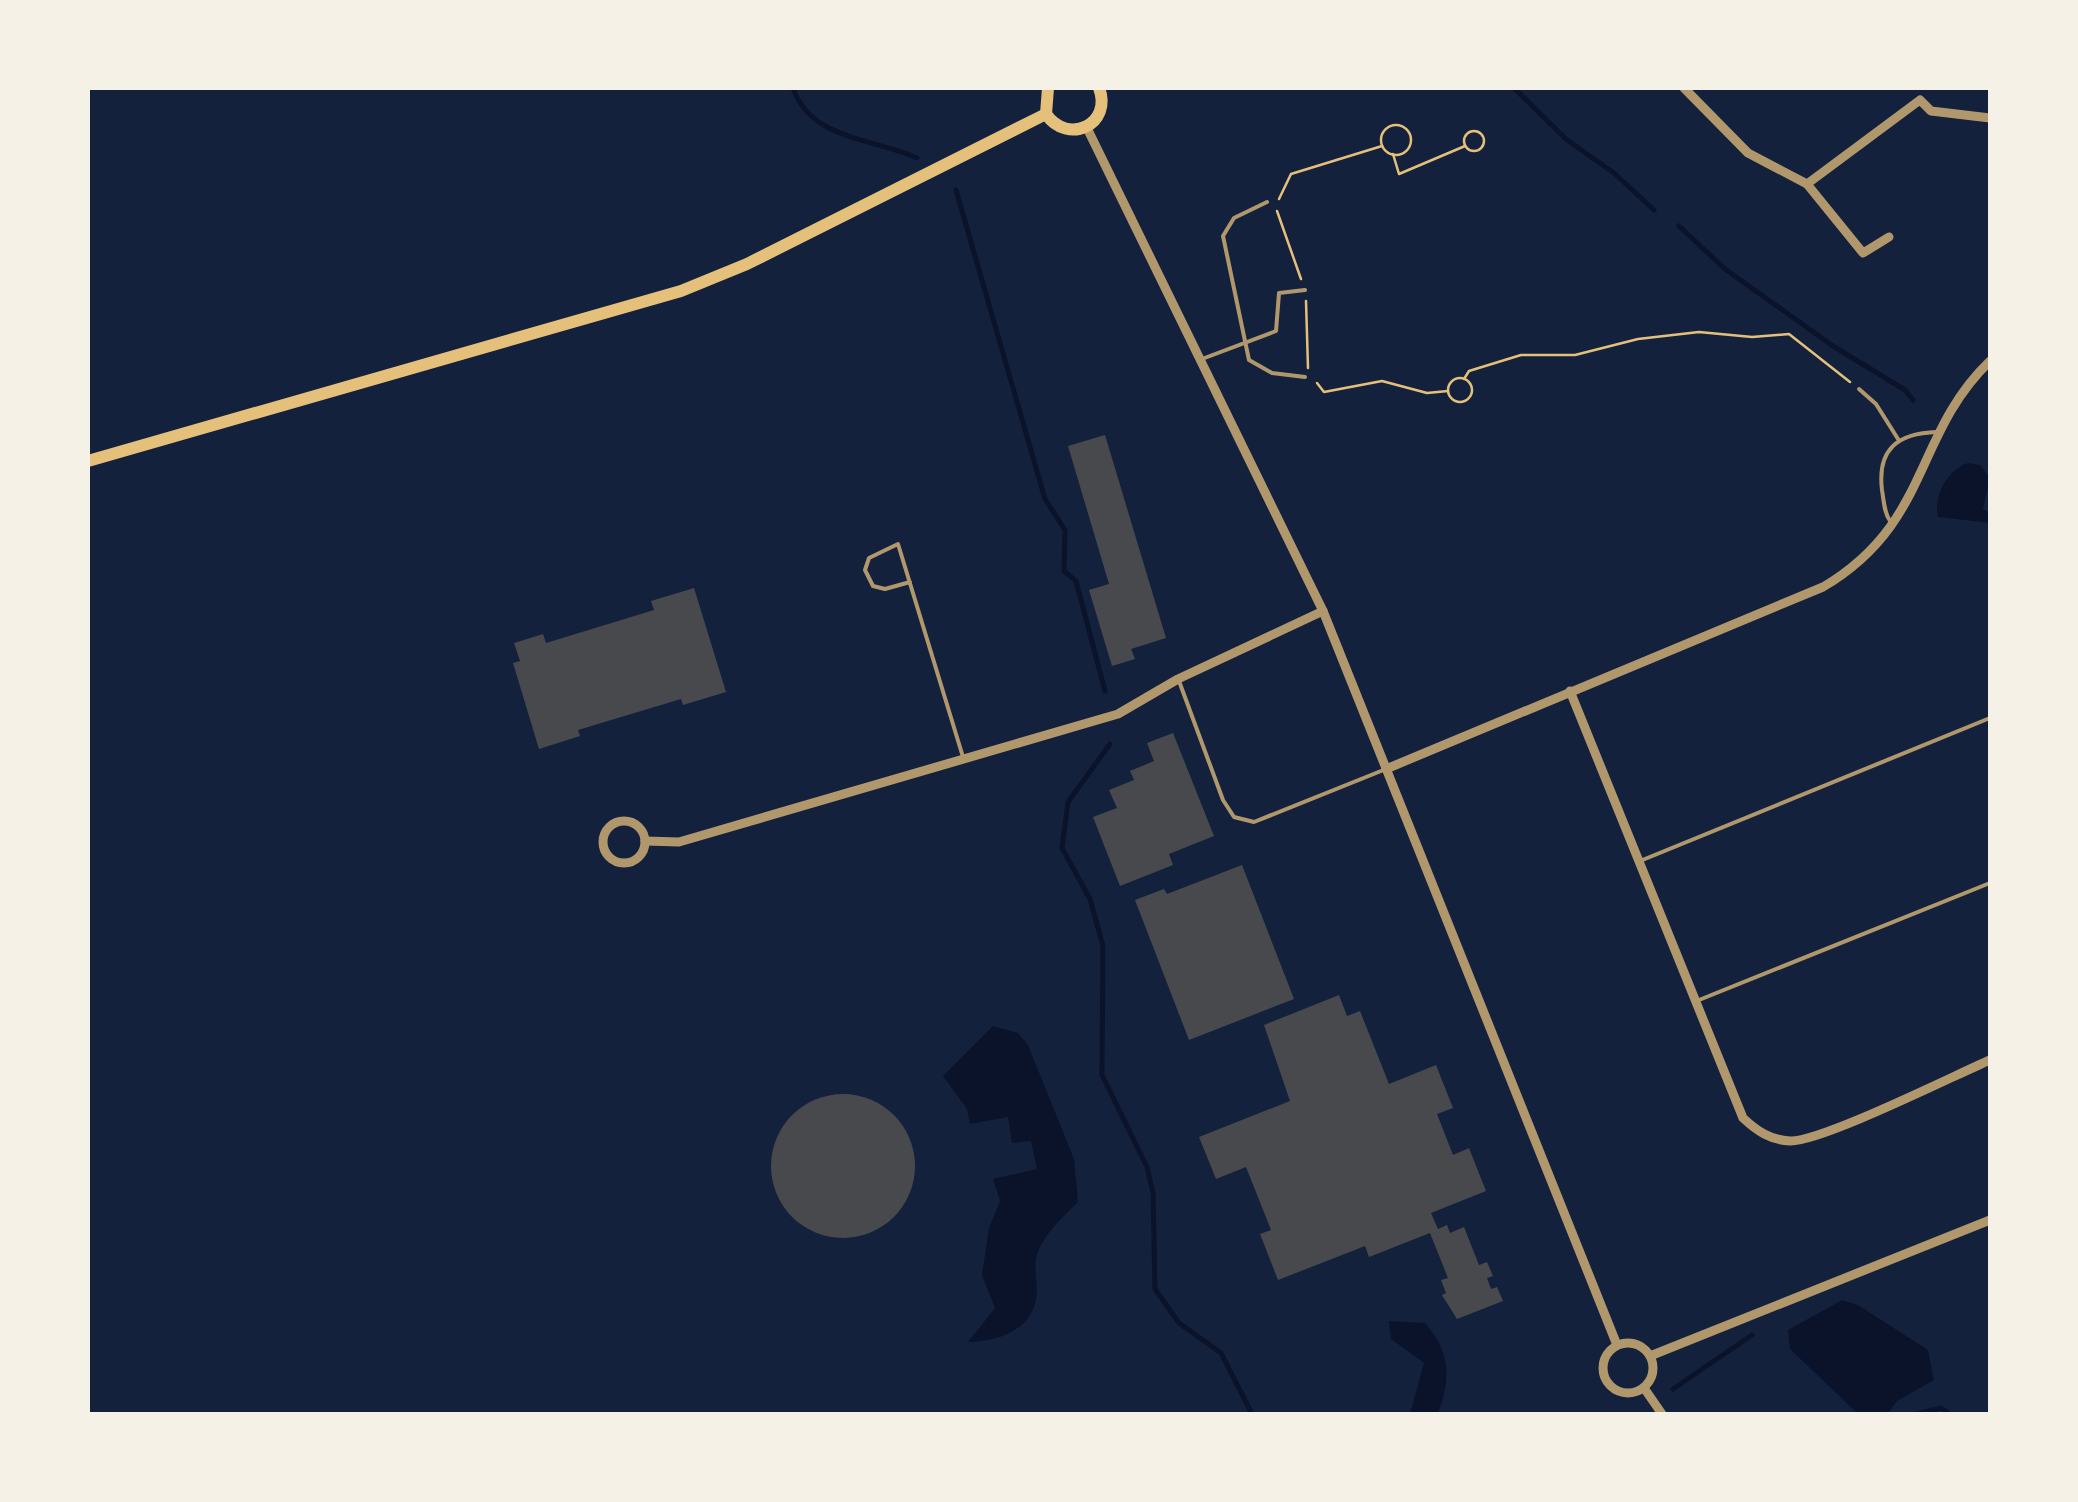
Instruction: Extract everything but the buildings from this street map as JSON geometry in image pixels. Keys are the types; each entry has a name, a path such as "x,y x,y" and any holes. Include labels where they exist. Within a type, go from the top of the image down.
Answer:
{"main road":[{"path":"1046,114 1048,88"},
{"path":"1046,114 1064,130 1088,128 1101,111 1100,88"},
{"path":"88,462 681,292 747,264 1046,114"}],"street":[{"path":"1684,88 1748,153 1807,184 1863,253 1888,237"},
{"path":"1807,184 1920,100 1921,88"},
{"path":"1920,100 1931,111 1990,118"},
{"path":"1088,128 1324,610 1618,1345"},
{"path":"1386,769 1823,586 1856,567 1894,526 1963,392 1990,361"},
{"path":"645,841 679,842 1118,714 1178,680 1324,610"},
{"path":"1570,691 1743,1118 1769,1137 1804,1140 1990,1060"},
{"path":"623,820 636,824 645,841 637,858 625,863 608,855 603,842 606,830 623,820"},
{"path":"1650,1356 1990,1220"},
{"path":"1632,1343 1650,1356 1654,1370 1644,1388 1627,1394 1606,1381 1605,1356 1618,1345 1632,1343"},
{"path":"1644,1388 1662,1414"}],"lane":[{"path":"1268,202 1234,218 1223,236 1243,343 1255,366 1305,377"},
{"path":"1202,359 1276,331 1279,293 1306,290"},
{"path":"1859,389 1876,404 1898,439"},
{"path":"1894,526 1886,515 1880,471 1885,451 1898,439 1942,432"},
{"path":"910,582 879,588 866,576 866,563 873,553 898,544 910,582 964,759"},
{"path":"1178,680 1223,800 1234,818 1254,822 1386,769"},
{"path":"1640,861 1990,718"},
{"path":"1694,1002 1990,883"}],"path":[{"path":"1382,146 1382,135 1388,127 1398,125 1407,130 1409,148 1392,154"},
{"path":"1382,146 1392,154 1399,174 1465,146 1478,151 1484,138 1472,132 1464,138 1465,146"},
{"path":"1382,146 1291,174 1275,206 1306,290 1308,372 1324,392 1382,381 1427,392 1448,390"},
{"path":"1464,379 1469,371 1521,355 1575,355 1638,339 1699,332 1752,337 1780,332 1797,338 1859,389"},
{"path":"1448,390 1454,400 1466,401 1472,391 1464,379"},
{"path":"1448,390 1453,380 1464,379"}],"water":[{"path":"1968,463 1980,465 1990,478 1983,509 1990,513 1990,523 1938,517 1943,485 1954,471"},
{"path":"993,1026 1018,1033 1028,1045 1074,1159 1078,1202 1053,1228 1038,1252 1036,1300 1027,1320 1000,1337 968,1342 995,1308 982,1275 989,1228 1000,1201 993,1179 1037,1169 1031,1141 1012,1143 1008,1117 970,1124 967,1109 943,1076"},
{"path":"1842,1300 1858,1305 1928,1350 1934,1380 1897,1401 1888,1414 1858,1414 1790,1349 1788,1330"},
{"path":"1389,1321 1425,1323 1440,1345 1446,1377 1438,1414 1410,1414 1424,1363 1391,1339"}],"waterway":[{"path":"793,88 802,105 828,128 917,158"},
{"path":"1514,88 1567,140 1614,173 1654,210"},
{"path":"956,190 1045,499 1065,530 1064,571 1076,581 1105,691"},
{"path":"1679,226 1725,269 1833,346 1905,390 1913,400"},
{"path":"1110,744 1068,802 1062,848 1090,899 1103,946 1102,1075 1147,1167 1153,1193 1155,1289 1179,1323 1221,1353 1252,1414"},
{"path":"1673,1389 1752,1335"},
{"path":"1917,1414 1941,1408 1948,1413"}]}
